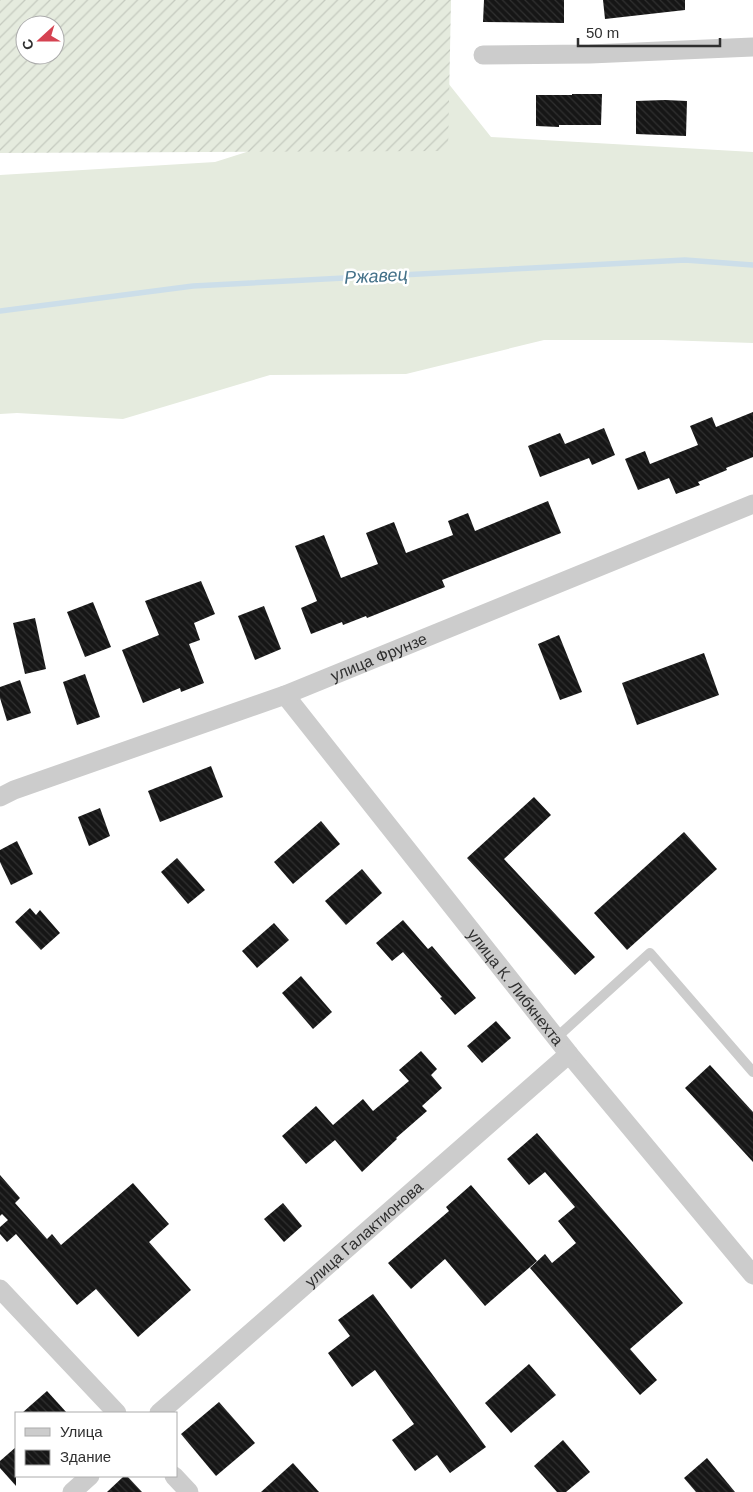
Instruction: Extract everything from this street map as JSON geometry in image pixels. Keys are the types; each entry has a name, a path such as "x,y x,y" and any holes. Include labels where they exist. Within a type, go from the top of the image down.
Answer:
{"street":[{"path":"483,55 590,54 753,47"},
{"name":"улица Фрунзе","path":"0,797 14,790 285,695 753,504"},
{"name":"улица К. Либкнехта","path":"285,695 556,1038 753,1275"},
{"name":"улица Галактионова","path":"161,1412 569,1054"},
{"path":"0,1289 116,1412"},
{"path":"72,1492 89,1477"},
{"path":"175,1477 189,1492"}],"lane":[{"path":"556,1038 650,953 753,1072"}],"shaded area":[{"path":"0,0 451,0 448,151 0,153"},
{"path":"401,24 491,137 753,152 753,343 663,340 544,340 406,374 270,375 123,419 17,413 0,414 0,175 215,162 372,112"}],"building":[{"path":"484,0 564,0 564,23 483,22"},
{"path":"603,0 685,0 685,10 605,19"},
{"path":"602,94 601,125 536,126 536,95"},
{"path":"636,101 687,101 686,136 636,134"},
{"path":"753,412 753,457 698,482 700,485 676,494 669,478 638,490 625,459 645,451 650,464 698,445 690,426 712,417 716,427"},
{"path":"604,428 615,455 592,465 589,458 540,477 528,446 560,433 565,444"},
{"path":"548,501 561,533 442,580 445,587 367,618 366,616 343,625 342,622 311,634 301,608 317,601 295,546 324,535 341,578 378,564 366,533 394,522 406,553 453,535 448,521 468,513 475,531"},
{"path":"201,581 215,614 194,623 200,640 189,644 204,683 181,692 180,688 143,703 122,650 159,635 145,601"},
{"path":"93,602 111,647 85,657 67,612"},
{"path":"264,606 281,649 255,660 238,616"},
{"path":"35,618 46,669 25,674 13,623"},
{"path":"559,635 582,692 560,700 538,644"},
{"path":"704,653 719,695 637,725 622,683"},
{"path":"85,674 100,717 77,725 63,682"},
{"path":"20,680 31,713 7,721 0,698 0,687"},
{"path":"211,766 223,797 160,822 148,791"},
{"path":"534,797 551,815 504,859 595,957 575,975 467,858"},
{"path":"100,808 110,836 89,846 78,817"},
{"path":"321,821 340,844 293,884 274,862"},
{"path":"684,832 717,869 627,950 594,913"},
{"path":"17,841 33,874 11,885 0,862 0,850"},
{"path":"177,858 205,890 188,904 161,872"},
{"path":"362,869 382,893 346,925 325,901"},
{"path":"30,908 36,915 40,910 60,933 41,950 15,922"},
{"path":"403,920 428,949 432,946 476,998 455,1015 403,952 392,961 376,943"},
{"path":"274,923 289,940 257,968 242,951"},
{"path":"301,976 332,1012 313,1029 282,993"},
{"path":"496,1021 511,1038 482,1063 467,1046"},
{"path":"421,1051 437,1069 431,1075 442,1088 422,1106 427,1111 396,1138 362,1172 335,1140 306,1164 282,1136 316,1106 333,1125 363,1099 373,1111 409,1081 399,1070"},
{"path":"710,1065 753,1112 753,1162 685,1088"},
{"path":"537,1133 683,1303 630,1349 657,1380 640,1395 530,1268 545,1254 552,1263 576,1243 558,1221 575,1207 545,1172 529,1185 507,1159"},
{"path":"0,1175 20,1198 15,1203 47,1239 52,1234 61,1245 133,1183 169,1224 149,1242 191,1290 138,1337 96,1289 77,1305 16,1234 7,1242 0,1234 0,1227 8,1220 2,1214 0,1216"},
{"path":"471,1185 537,1261 485,1306 445,1259 411,1289 388,1263 449,1211 446,1207"},
{"path":"283,1203 302,1226 284,1242 264,1219"},
{"path":"373,1294 486,1447 450,1473 437,1455 415,1471 392,1440 414,1424 375,1370 352,1387 328,1353 350,1336 338,1320"},
{"path":"529,1364 556,1395 511,1433 485,1403"},
{"path":"47,1391 66,1412 23,1412"},
{"path":"219,1402 255,1443 216,1476 181,1434"},
{"path":"563,1440 590,1472 566,1492 557,1492 534,1466"},
{"path":"15,1448 16,1486 0,1468 0,1461"},
{"path":"707,1458 735,1492 696,1492 684,1478"},
{"path":"293,1463 319,1492 261,1492"},
{"path":"123,1477 128,1477 142,1492 107,1492"}],"waterway":[{"name":"Ржавец","path":"0,311 193,286 685,260 753,265"}]}
